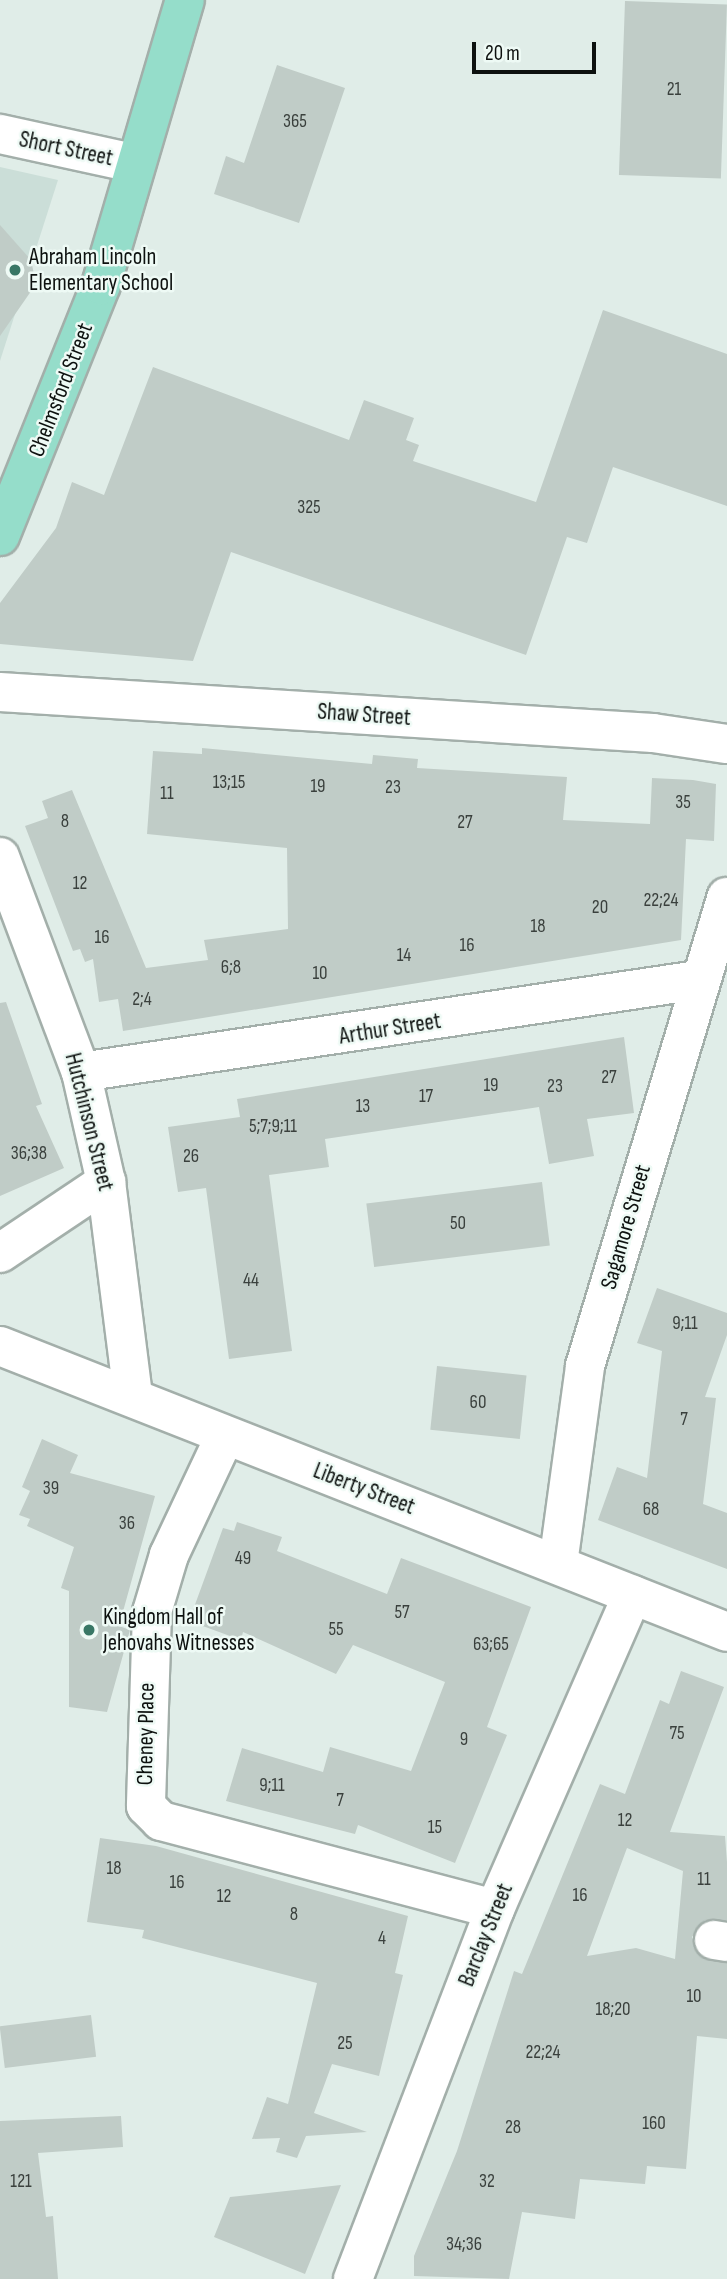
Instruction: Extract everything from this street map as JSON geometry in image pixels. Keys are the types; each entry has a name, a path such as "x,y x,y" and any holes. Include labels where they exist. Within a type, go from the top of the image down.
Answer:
{"main road":[{"name":"Chelmsford Street","path":"0,536 101,285 133,163 185,0"}],"street":[{"name":"Short Street","path":"0,134 133,163"},
{"name":"Shaw Street","path":"0,692 653,733 727,744"},
{"name":"Hutchinson Street","path":"0,857 81,1072 106,1182 133,1397"},
{"name":"Sagamore Street","path":"558,1564 585,1366 698,980 727,897"},
{"name":"Arthur Street","path":"81,1072 698,980"},
{"path":"0,1253 106,1182"},
{"name":"Liberty Street","path":"0,1346 727,1632"},
{"name":"Cheney Place","path":"225,1436 169,1555 152,1612 146,1806 161,1821 495,1909"},
{"name":"Barclay Street","path":"353,2279 495,1909 632,1595"}],"shaded area":[{"name":"Abraham Lincoln Elementary School","path":"0,167 58,180 0,361"}],"building":[{"path":"625,1 727,5 721,178 619,175"},
{"path":"277,65 345,88 299,223 214,194 226,156 244,163"},
{"path":"0,225 31,260 36,284 0,336"},
{"path":"603,310 727,354 727,506 613,467 587,543 567,537 526,655 231,552 193,661 0,644 0,603 56,528 72,482 104,495 153,367 349,440 364,400 414,418 406,440 419,445 413,461 536,502"},
{"path":"202,748 372,764 373,755 418,759 417,768 567,777 563,820 650,824 652,778 716,784 714,841 686,839 681,940 123,1031 118,999 99,1002 93,959 85,962 80,949 73,951 25,826 48,818 42,801 72,790 146,968 208,960 204,940 288,929 287,848 147,834 153,751 202,754"},
{"path":"6,1002 42,1104 36,1106 64,1168 0,1196 0,1003"},
{"path":"624,1037 634,1113 587,1119 594,1156 549,1164 539,1107 325,1139 329,1167 269,1175 292,1351 229,1359 206,1188 178,1192 168,1127 240,1117 237,1099"},
{"path":"542,1182 550,1246 374,1267 366,1204"},
{"path":"657,1288 727,1313 727,1335 705,1397 716,1398 703,1504 727,1513 727,1569 598,1520 617,1467 647,1478 662,1351 637,1343"},
{"path":"437,1366 527,1375 520,1439 430,1430"},
{"path":"42,1439 78,1455 70,1473 155,1496 119,1626 130,1630 107,1712 69,1707 69,1591 61,1588 74,1547 27,1526 30,1519 19,1515 30,1491 22,1487"},
{"path":"237,1522 282,1537 277,1551 387,1594 401,1558 531,1607 487,1727 507,1735 455,1863 358,1825 355,1834 226,1801 242,1748 323,1772 330,1747 411,1771 445,1682 353,1645 336,1674 243,1632 241,1640 189,1621 223,1528 234,1531"},
{"path":"681,1671 724,1687 670,1832 725,1836 727,1862 727,1920 705,1920 692,1937 701,1957 727,1963 727,2039 697,2036 686,2169 647,2166 645,2184 580,2179 575,2219 522,2212 509,2279 414,2276 414,2256 457,2151 514,1971 522,1974 600,1784 625,1794 660,1700 669,1704","holes":["627,1848 683,1871 675,1959 636,1948 587,1956"]},
{"path":"100,1838 156,1846 408,1916 395,1973 403,1975 379,2076 332,2064 314,2113 367,2132 306,2136 297,2158 276,2152 280,2138 252,2139 267,2097 288,2104 317,1983 142,1938 144,1930 87,1922"},
{"path":"91,2015 96,2057 5,2068 0,2026"},
{"path":"121,2116 123,2147 38,2153 46,2217 53,2216 58,2279 0,2279 0,2121"},
{"path":"341,2185 305,2274 214,2237 230,2197"}],"place":[{"name":"Abraham Lincoln Elementary School","path":"15,270"},
{"name":"Kingdom Hall of Jehovahs Witnesses","path":"89,1630"}]}
